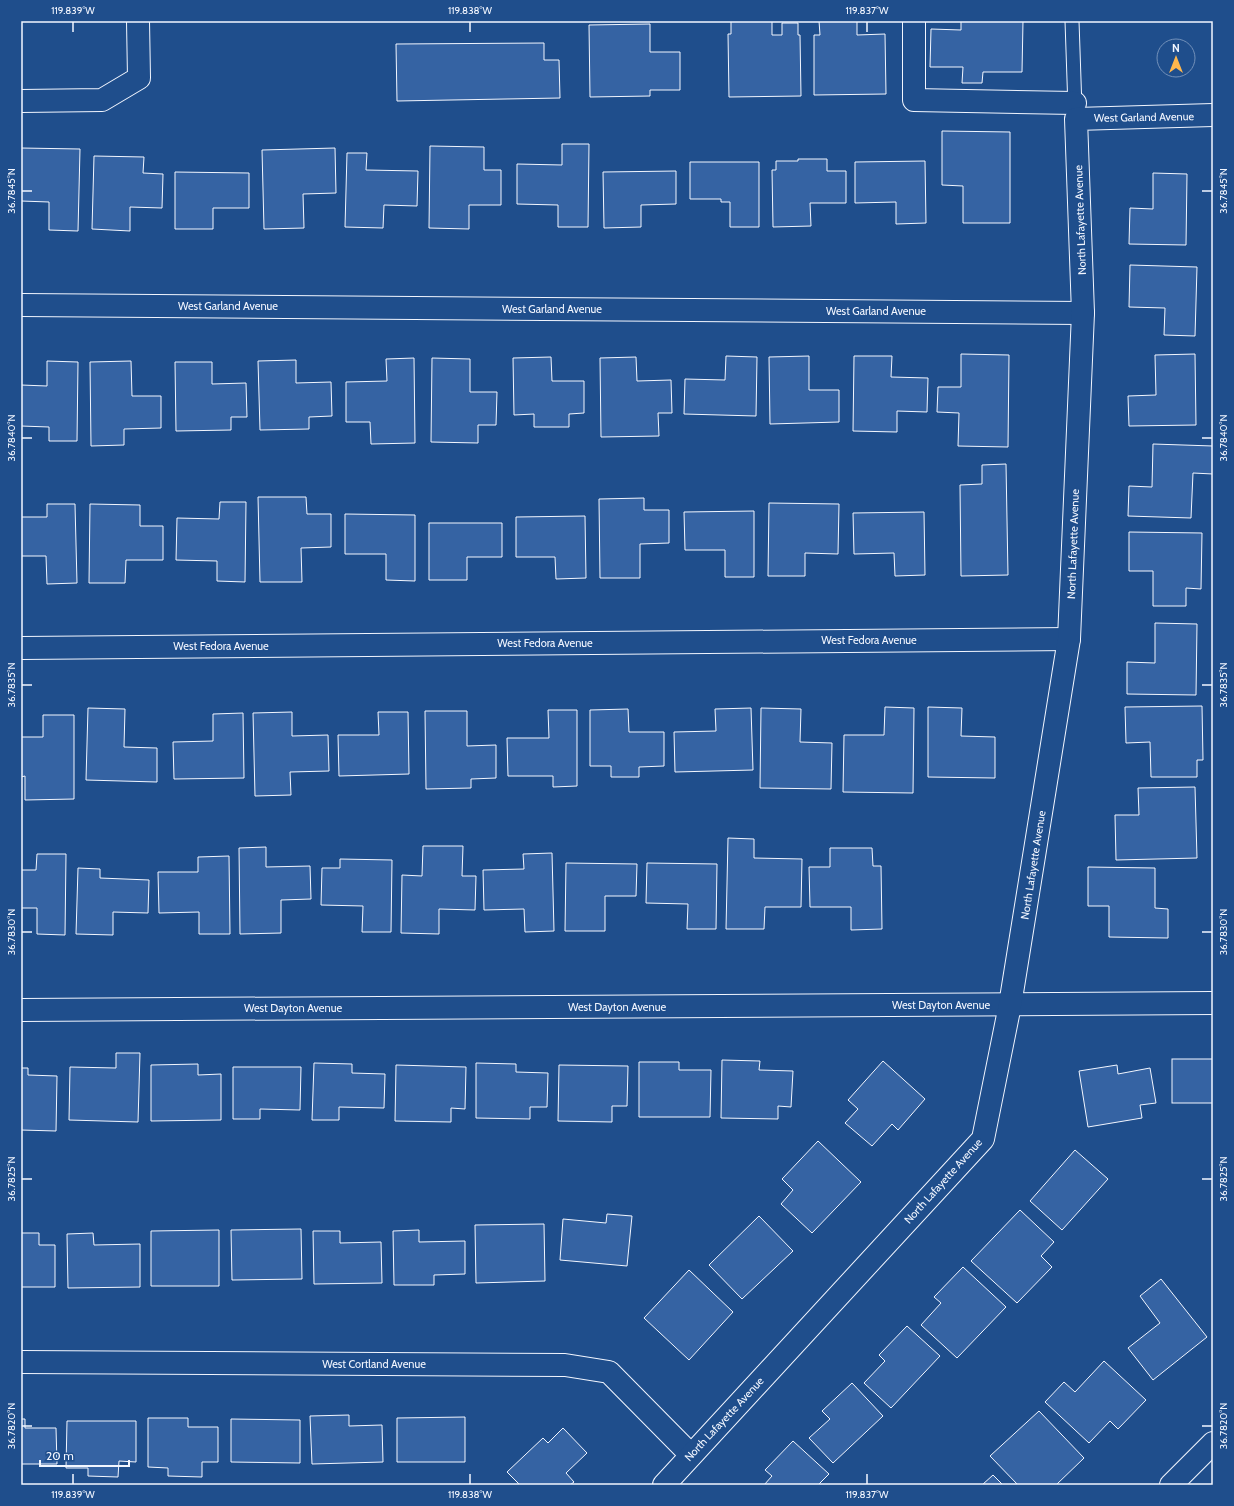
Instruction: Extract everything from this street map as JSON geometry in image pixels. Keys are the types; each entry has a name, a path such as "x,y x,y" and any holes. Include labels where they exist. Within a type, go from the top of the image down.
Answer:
{"street":[{"path":"21,101 102,100 139,78 138,21"},
{"name":"West Garland Avenue","path":"914,21 914,100 1075,111 1213,115"},
{"name":"North Lafayette Avenue","path":"664,1485 983,1139 1010,1005 1070,639 1083,313 1075,111"},
{"name":"West Garland Avenue","path":"21,305 1083,313"},
{"name":"West Fedora Avenue","path":"21,648 1070,639"},
{"name":"West Dayton Avenue","path":"21,1010 1213,1003"},
{"name":"West Cortland Avenue","path":"21,1362 565,1365 609,1372 691,1455"},
{"path":"1171,1485 1213,1443"}],"lane":[{"path":"1072,21 1075,111"}],"building":[{"path":"731,21 772,21 772,35 782,35 782,23 798,23 798,35 800,35 801,96 729,97 728,34 731,34"},
{"path":"819,21 857,21 857,35 885,34 886,94 814,95 814,35 820,35"},
{"path":"961,21 1023,21 1022,72 983,72 982,83 962,83 963,67 930,67 931,29 961,30"},
{"path":"650,24 650,52 680,52 680,90 650,90 650,96 590,97 589,25"},
{"path":"544,43 544,60 559,60 560,98 397,101 396,44"},
{"path":"942,131 1010,132 1010,223 963,223 963,186 942,185"},
{"path":"562,144 589,144 588,227 558,227 558,205 517,204 517,164 562,165"},
{"path":"430,146 484,147 484,170 501,170 501,205 469,205 469,229 429,228"},
{"path":"21,148 80,149 78,231 49,230 49,202 21,201"},
{"path":"335,148 336,193 303,194 304,228 264,229 262,150"},
{"path":"347,153 367,153 366,170 418,171 417,206 384,205 383,228 345,227"},
{"path":"94,156 144,157 143,173 163,174 162,208 130,207 130,231 92,229"},
{"path":"798,159 827,159 827,171 846,171 846,203 810,203 811,226 773,227 772,170 776,170 776,161 798,161"},
{"path":"925,161 926,223 896,224 896,202 855,203 855,162"},
{"path":"690,162 759,162 759,227 730,227 730,202 721,202 721,199 690,199"},
{"path":"676,171 676,204 641,205 641,227 604,228 603,172"},
{"path":"175,172 249,173 249,208 213,208 213,229 175,229"},
{"path":"1153,173 1187,174 1186,245 1129,244 1130,208 1153,209"},
{"path":"1130,265 1197,267 1195,336 1164,335 1165,308 1129,307"},
{"path":"961,354 1009,355 1008,447 958,446 959,413 937,412 938,387 961,387"},
{"path":"1195,354 1196,425 1129,426 1128,396 1156,395 1155,355"},
{"path":"726,356 757,357 756,416 684,414 685,379 725,380"},
{"path":"809,356 809,390 839,390 839,422 770,424 769,357"},
{"path":"854,356 892,356 891,377 928,378 927,412 897,411 897,432 853,431"},
{"path":"551,357 552,381 584,381 584,413 569,414 569,427 534,427 534,414 514,415 513,358"},
{"path":"636,357 637,381 671,380 672,413 658,413 659,436 601,437 600,358"},
{"path":"414,358 415,443 371,444 370,422 346,422 346,382 387,381 386,359"},
{"path":"432,358 470,359 470,392 497,392 496,425 478,425 478,443 431,442"},
{"path":"296,360 296,383 331,382 332,416 309,417 309,429 260,430 258,361"},
{"path":"47,361 78,362 77,441 49,441 49,427 21,426 21,385 47,386"},
{"path":"131,361 132,396 161,396 161,428 124,429 124,445 91,446 90,362"},
{"path":"175,362 212,362 212,384 246,383 247,417 231,417 231,430 176,431"},
{"path":"1153,444 1213,446 1213,474 1193,473 1191,518 1128,516 1129,486 1152,487"},
{"path":"1006,464 1008,575 961,576 960,485 982,484 982,465"},
{"path":"258,497 306,497 307,514 331,514 331,547 301,548 302,582 260,582"},
{"path":"644,498 644,510 669,510 669,543 640,544 640,578 600,578 599,499"},
{"path":"220,502 246,502 245,582 217,581 217,561 176,560 177,518 219,519"},
{"path":"769,503 839,504 838,554 805,553 805,576 768,576"},
{"path":"47,504 75,504 77,583 47,584 46,556 21,556 21,517 47,517"},
{"path":"90,504 140,505 140,526 163,526 163,560 126,560 125,583 89,583"},
{"path":"754,511 754,577 725,577 725,550 685,550 684,512"},
{"path":"924,512 925,575 895,576 894,553 854,554 853,513"},
{"path":"345,514 415,515 415,581 386,580 386,554 345,554"},
{"path":"585,516 586,578 556,579 555,557 516,557 516,517"},
{"path":"429,523 502,523 502,557 467,557 467,580 429,580"},
{"path":"1129,532 1202,533 1201,589 1186,588 1186,606 1153,606 1153,571 1129,571"},
{"path":"1155,623 1197,624 1196,695 1127,694 1127,662 1155,663"},
{"path":"1202,706 1203,760 1197,760 1197,777 1151,777 1150,742 1126,743 1125,707"},
{"path":"885,707 914,708 913,793 843,792 844,735 884,735"},
{"path":"928,707 962,708 961,736 995,737 995,778 928,777"},
{"path":"88,708 125,709 124,747 157,748 157,782 86,780"},
{"path":"751,708 753,770 675,772 674,732 716,731 715,709"},
{"path":"761,708 801,709 800,742 832,743 831,789 760,788"},
{"path":"628,709 629,732 664,732 664,766 639,767 639,777 611,777 611,766 590,766 590,710"},
{"path":"548,710 577,710 577,786 553,787 553,776 508,776 507,738 549,738"},
{"path":"425,711 467,711 467,746 496,745 496,778 471,779 471,788 426,789"},
{"path":"292,712 292,736 328,735 329,771 290,772 291,795 255,796 253,713"},
{"path":"378,712 408,712 409,774 339,776 338,735 379,735"},
{"path":"243,713 244,778 174,779 173,742 213,741 213,714"},
{"path":"43,715 74,715 74,799 25,800 25,776 21,777 21,737 43,737"},
{"path":"1195,787 1197,858 1116,860 1115,815 1139,815 1138,788"},
{"path":"728,838 754,839 754,858 802,859 801,907 765,907 764,929 726,929"},
{"path":"423,846 463,846 462,876 476,876 475,910 439,909 439,934 401,933 402,875 422,876"},
{"path":"266,847 266,867 310,866 311,899 281,900 281,933 240,934 239,848"},
{"path":"830,848 872,848 873,866 881,866 882,929 851,930 851,907 810,907 809,867 830,867"},
{"path":"552,853 554,931 525,932 524,909 484,910 483,870 524,869 523,854"},
{"path":"37,854 66,854 65,935 37,934 37,908 21,908 21,870 36,870"},
{"path":"229,856 230,934 199,934 199,912 159,913 158,872 198,872 198,857"},
{"path":"340,859 392,860 391,932 362,932 363,906 321,905 322,868 340,868"},
{"path":"566,863 637,864 636,896 605,896 605,931 565,931"},
{"path":"647,863 717,864 716,929 687,929 688,904 646,903"},
{"path":"1088,867 1155,868 1155,908 1168,909 1168,938 1109,937 1109,906 1088,906"},
{"path":"78,868 100,869 100,878 149,880 148,913 113,912 113,935 76,934"},
{"path":"116,1053 140,1053 138,1122 69,1120 70,1067 116,1068"},
{"path":"1172,1059 1213,1059 1213,1103 1172,1103"},
{"path":"722,1060 760,1061 759,1070 793,1071 791,1107 778,1106 778,1119 721,1118"},
{"path":"883,1061 925,1099 898,1130 892,1124 872,1146 845,1123 858,1109 848,1100"},
{"path":"639,1062 679,1062 679,1070 711,1070 710,1117 639,1117"},
{"path":"314,1063 352,1064 352,1073 385,1074 384,1108 339,1107 339,1120 312,1120"},
{"path":"476,1063 516,1064 516,1072 548,1073 547,1107 530,1107 530,1119 476,1118"},
{"path":"198,1064 198,1075 221,1074 221,1120 151,1121 151,1065"},
{"path":"396,1065 466,1067 465,1109 451,1108 451,1122 395,1121"},
{"path":"559,1065 628,1066 627,1106 612,1106 612,1122 558,1121"},
{"path":"1117,1065 1118,1074 1150,1068 1156,1103 1140,1105 1142,1118 1088,1127 1079,1071"},
{"path":"233,1067 301,1067 300,1110 260,1109 260,1119 233,1119"},
{"path":"21,1068 28,1068 28,1075 57,1076 56,1131 21,1130"},
{"path":"818,1141 861,1182 812,1233 781,1204 793,1190 782,1179"},
{"path":"1075,1150 1108,1179 1062,1230 1030,1201"},
{"path":"1020,1210 1054,1242 1041,1256 1052,1267 1017,1303 971,1261"},
{"path":"607,1214 632,1216 627,1266 560,1260 563,1219 606,1223"},
{"path":"759,1216 793,1251 742,1299 709,1265"},
{"path":"544,1224 545,1281 476,1283 475,1225"},
{"path":"301,1229 302,1279 232,1280 231,1230"},
{"path":"219,1230 219,1286 151,1286 151,1231"},
{"path":"419,1230 419,1242 465,1241 465,1274 434,1275 434,1285 394,1285 393,1231"},
{"path":"313,1231 340,1231 340,1243 381,1242 382,1283 314,1284"},
{"path":"21,1233 39,1233 39,1245 55,1245 55,1287 21,1287"},
{"path":"93,1233 94,1245 140,1244 140,1287 68,1288 67,1234"},
{"path":"963,1267 1006,1307 957,1358 921,1325 941,1303 934,1297"},
{"path":"689,1270 733,1312 689,1360 644,1318"},
{"path":"1161,1279 1207,1337 1153,1380 1128,1348 1160,1323 1140,1296"},
{"path":"907,1326 940,1356 891,1408 864,1383 885,1361 879,1355"},
{"path":"1104,1361 1146,1400 1118,1429 1110,1421 1089,1443 1045,1402 1064,1382 1075,1392"},
{"path":"852,1383 883,1416 833,1463 809,1438 830,1419 822,1411"},
{"path":"1039,1411 1084,1458 1056,1485 1018,1485 990,1456"},
{"path":"349,1415 349,1426 382,1425 383,1462 312,1464 310,1416"},
{"path":"465,1417 465,1462 397,1462 397,1418"},
{"path":"148,1418 188,1418 188,1427 218,1427 218,1462 202,1462 202,1477 168,1476 168,1468 148,1467"},
{"path":"21,1419 25,1419 25,1428 56,1428 57,1464 21,1464"},
{"path":"231,1419 300,1420 300,1463 231,1462"},
{"path":"67,1421 136,1421 136,1462 119,1461 118,1477 88,1476 88,1468 66,1468"},
{"path":"563,1428 587,1453 566,1473 574,1482 570,1485 520,1485 507,1472 543,1438 548,1443"},
{"path":"793,1441 829,1474 818,1485 764,1485 772,1476 765,1470"},
{"path":"993,1475 1003,1485 982,1485"}]}
